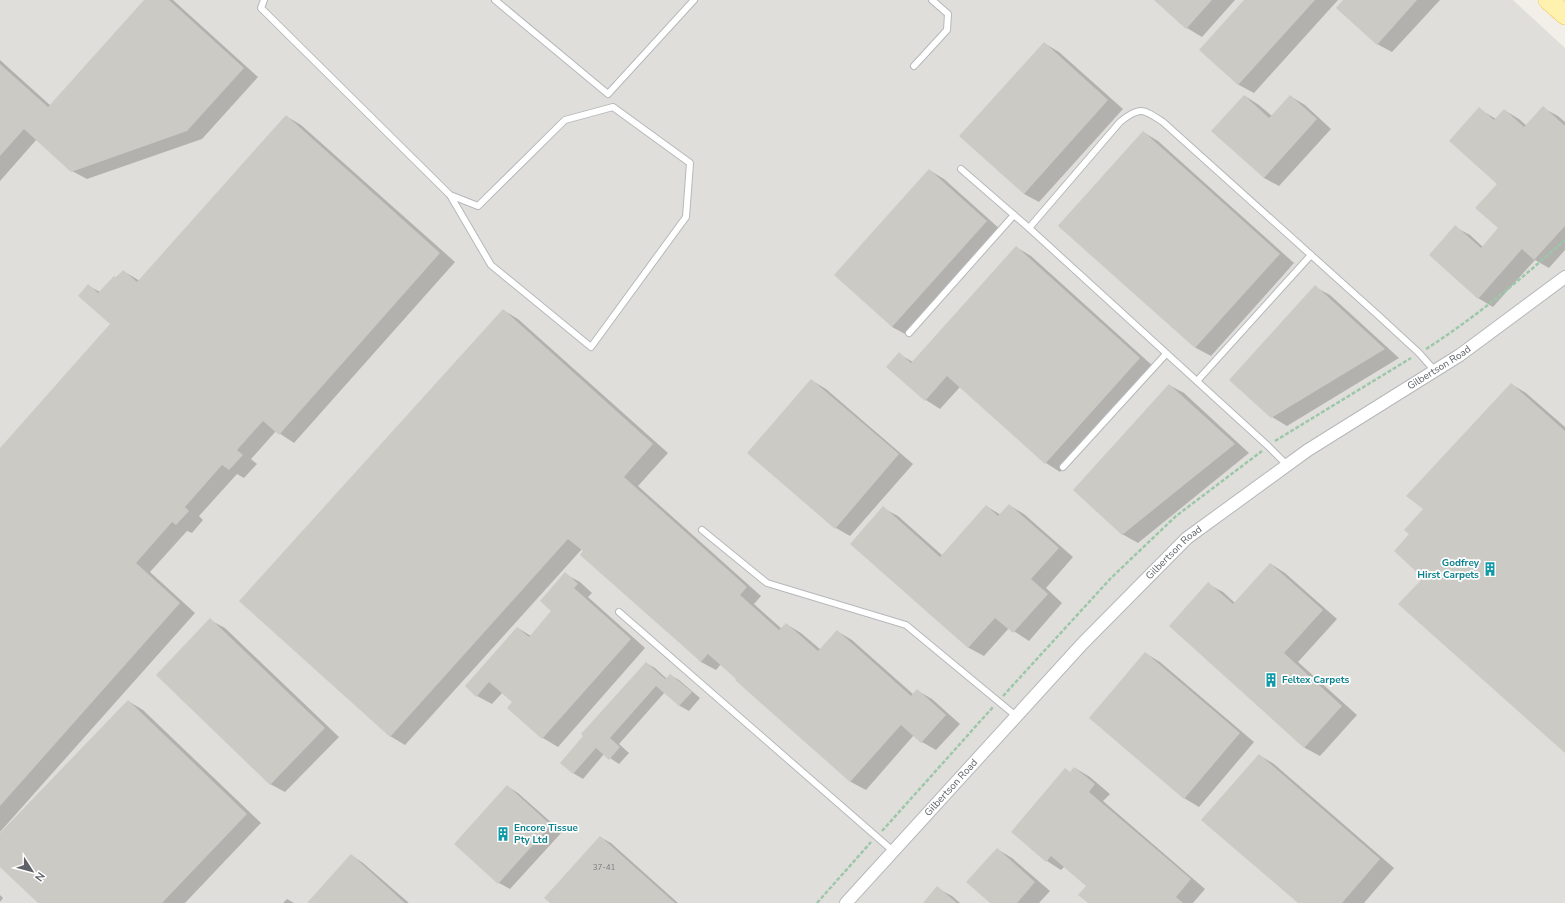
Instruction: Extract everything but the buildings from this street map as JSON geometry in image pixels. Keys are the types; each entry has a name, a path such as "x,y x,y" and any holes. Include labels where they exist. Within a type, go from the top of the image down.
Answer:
{"main road":[{"path":"1548,0 1565,15"}],"street":[{"name":"Gilbertson Road","path":"846,903 1083,643 1187,538 1308,450 1460,355 1565,277"}],"lane":[{"path":"264,0 262,8 450,195 491,265 591,347 686,216 690,163 614,107 565,120 478,206 450,195"},
{"path":"495,0 608,94 694,0"},
{"path":"914,66 947,30 948,14 932,0"},
{"path":"1028,228 1120,122 1133,112 1146,112 1163,122 1386,322 1419,353 1435,371"},
{"path":"961,169 1197,381 1287,465"},
{"path":"909,332 1014,215"},
{"path":"1197,381 1311,255"},
{"path":"1063,467 1166,354"},
{"path":"702,530 767,583 906,625 1016,716"},
{"path":"619,612 893,851"}],"shaded area":[{"path":"0,0 1513,0 1565,48 1565,903 0,903"}],"place":[{"name":"Godfrey Hirst Carpets","path":"1490,569"},
{"name":"Feltex Carpets","path":"1271,680"},
{"name":"Encore Tissue Pty Ltd","path":"503,834"}]}
